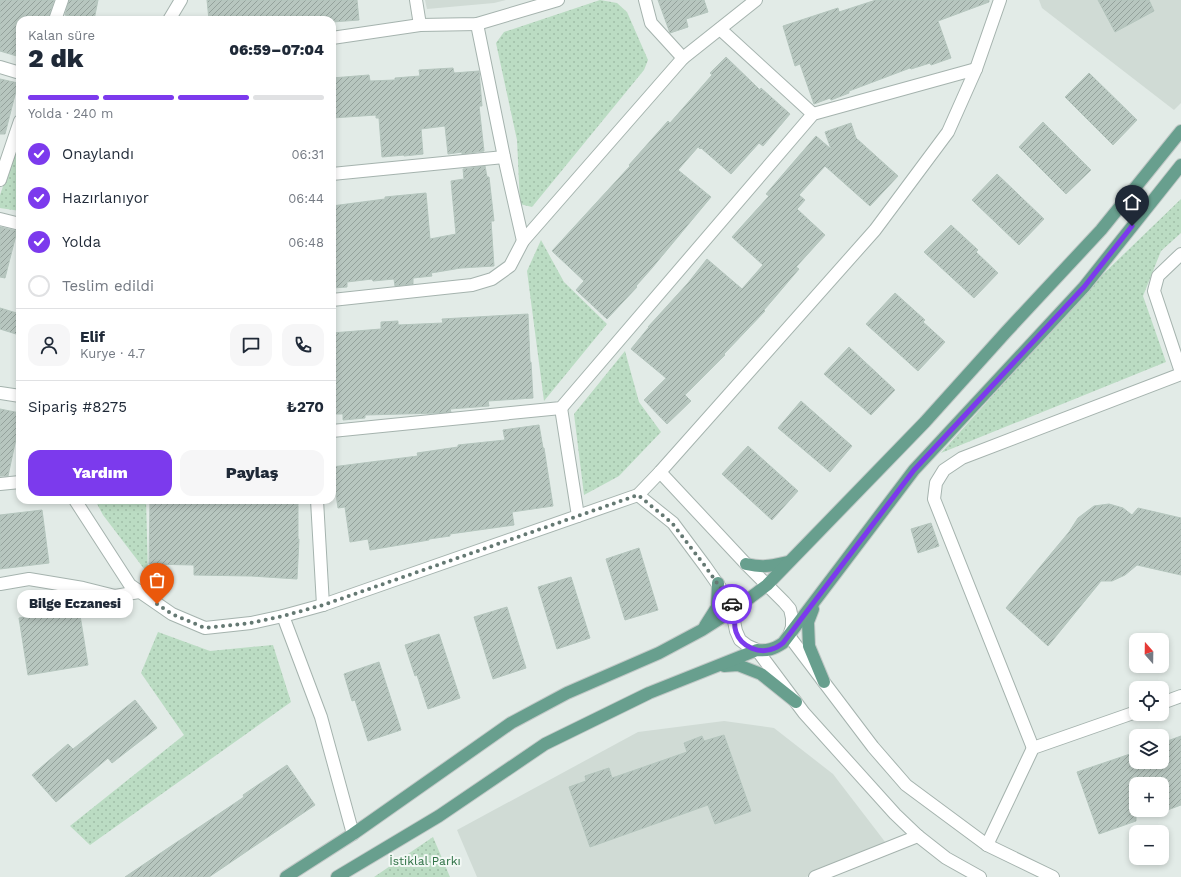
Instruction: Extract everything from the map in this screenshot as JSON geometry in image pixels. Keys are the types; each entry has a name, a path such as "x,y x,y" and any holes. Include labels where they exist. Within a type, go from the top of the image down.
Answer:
{"main road":[{"path":"286,877 353,834 511,722 567,693 659,653 702,630 735,609 767,585 925,422 1101,230 1181,131"},
{"path":"337,877 439,816 545,744 649,693 757,650 766,651 783,643 914,470 1084,287 1181,165"},
{"path":"746,564 761,567 788,562"},
{"path":"702,630 717,607 718,583"},
{"path":"820,594 808,622 809,646 824,682"},
{"path":"715,667 738,665 761,674 796,702"}],"street":[{"path":"56,16 62,0"},
{"path":"171,16 181,0"},
{"path":"416,0 420,25"},
{"path":"336,37 420,25 477,24 558,0"},
{"path":"645,0 652,23 683,58"},
{"path":"336,300 472,285 492,279 510,266 523,241 683,58 756,0"},
{"path":"78,504 130,585 172,614 205,628 251,623 323,605 638,495 875,230 948,132 976,69 1000,0"},
{"path":"477,24 523,241"},
{"path":"720,29 813,114"},
{"path":"0,68 16,71"},
{"path":"336,431 560,408 813,114 976,69"},
{"path":"0,180 16,133"},
{"path":"336,174 504,157"},
{"path":"0,219 16,223"},
{"path":"1033,748 934,499 936,483 944,470 962,458 1181,373 1154,291 1158,276 1181,254"},
{"path":"0,393 16,395"},
{"path":"560,408 578,516"},
{"path":"660,472 790,609 792,627 789,636 873,747 906,785 987,845 1053,877"},
{"path":"0,484 16,482"},
{"path":"638,495 672,523 718,583 735,609 734,621 740,640 757,650 804,713 892,811 918,836 946,858 980,877"},
{"path":"317,504 323,605"},
{"path":"0,584 29,579 83,588 114,596 139,592"},
{"path":"283,616 320,717 353,834"},
{"path":"1169,700 1181,696"},
{"path":"987,845 1033,748 1129,714"},
{"path":"815,877 918,836"}],"shaded area":[{"path":"425,0 506,0 494,3 427,9"},
{"path":"1039,0 1181,0 1181,103 1174,110 1042,8"},
{"path":"724,721 774,728 833,774 889,847 806,877 477,877 457,830 638,732"}],"green space":[{"path":"600,0 617,3 627,12 648,60 644,70 532,207 520,204 517,140 496,43 504,32"},
{"path":"16,149 16,210 0,208 0,195"},
{"path":"1181,199 1181,233 1161,251 1143,296 1166,362 941,453 1097,280"},
{"path":"541,240 564,282 607,324 544,401 527,271"},
{"path":"625,351 639,402 661,432 619,476 584,495 574,414"},
{"path":"97,504 146,504 148,574 103,515"},
{"path":"158,632 210,651 273,645 291,702 90,845 70,826 184,735 141,673"},
{"name":"İstiklal Parkı","path":"433,837 450,877 374,877"}],"building":[{"path":"0,0 54,0 49,16 16,16 16,56 0,51"},
{"path":"69,0 98,0 95,16 65,15"},
{"path":"207,0 357,0 359,20 336,22 336,16 209,16"},
{"path":"658,0 704,0 708,12 686,19 688,27 670,33"},
{"path":"876,0 989,0 989,2 938,21 951,58 931,65 930,63 911,69 910,68 849,91 849,93 831,100 830,98 814,104 800,64 795,66 783,26 838,8 839,12"},
{"path":"1098,0 1149,0 1154,11 1115,32"},
{"path":"726,57 760,90 761,88 790,114 763,146 759,143 731,174 698,147 678,170 711,197 636,286 637,287 607,319 576,290 584,281 552,251 630,166 629,165 668,121 670,123 712,75 710,73"},
{"path":"453,68 454,73 479,71 482,106 479,106 484,151 448,154 445,126 421,129 423,154 382,157 379,118 376,118 376,115 336,118 336,78 369,75 370,81 395,80 395,78 420,76 419,70"},
{"path":"1089,73 1137,120 1113,145 1065,97"},
{"path":"0,79 16,83 16,91 5,134 0,134"},
{"path":"1043,122 1091,170 1066,194 1019,147"},
{"path":"851,123 856,138 898,176 870,206 825,166 799,195 805,200 797,209 825,235 796,267 799,269 764,310 765,311 724,354 725,355 685,395 691,401 667,424 644,400 666,378 631,349 648,327 688,283 707,259 742,289 763,265 732,237 769,196 766,194 816,136 831,149 825,132"},
{"path":"485,166 487,177 489,177 494,221 491,221 494,266 461,268 431,273 432,276 413,278 413,284 395,286 394,279 373,281 372,279 347,282 347,287 336,288 336,205 385,199 385,197 426,193 430,239 456,234 451,181 464,179 463,169"},
{"path":"997,174 1044,219 1019,245 972,200"},
{"path":"951,225 978,250 976,252 998,273 974,298 924,252"},
{"path":"0,227 16,231 16,235 5,278 0,277"},
{"path":"895,293 925,320 923,322 945,342 918,371 866,324"},
{"path":"0,308 16,313 16,334 0,329"},
{"path":"528,314 533,398 488,401 489,406 450,409 451,412 439,413 365,415 365,418 343,420 343,414 336,414 336,333 381,329 381,322 398,321 398,325 443,323 442,319"},
{"path":"849,347 895,390 871,415 824,374"},
{"path":"801,401 852,446 830,472 778,428"},
{"path":"0,409 16,412 16,439 8,476 0,476"},
{"path":"539,425 553,506 512,512 514,525 450,534 450,536 370,550 368,539 350,542 345,507 338,508 336,494 336,466 418,456 417,453 458,447 458,445 505,440 503,430"},
{"path":"748,446 798,491 772,520 722,474"},
{"path":"150,504 298,504 299,539 297,579 251,576 194,575 194,565 149,564"},
{"path":"1109,504 1123,508 1132,515 1138,508 1181,518 1181,575 1137,565 1125,575 1112,581 1101,581 1048,646 1006,608 1069,532 1078,518 1094,506"},
{"path":"42,510 49,563 0,569 0,515"},
{"path":"931,523 939,546 918,553 911,529"},
{"path":"639,548 658,610 625,620 606,559"},
{"path":"571,577 590,638 557,649 538,587"},
{"path":"507,607 526,668 493,679 474,617"},
{"path":"79,609 88,665 28,675 19,618"},
{"path":"439,634 460,698 428,709 405,645"},
{"path":"379,662 401,730 368,741 355,700 352,701 344,674"},
{"path":"135,700 157,728 112,763 108,758 56,802 32,775 68,744 73,749"},
{"path":"724,735 751,811 715,824 708,805 590,847 569,787 586,781 585,776 609,768 612,778 687,752 684,743 702,736 704,741"},
{"path":"1181,736 1181,805 1169,809 1169,777 1129,777 1129,817 1136,817 1136,821 1099,834 1077,772 1129,754 1129,769 1169,769 1169,740"},
{"path":"287,765 315,805 209,877 125,877 244,797 243,795"}],"way so far":[{"path":"157,604 172,614 205,628 251,623 283,616 323,605 638,495 672,523 718,583 732,604"}],"place":[{"name":"Bilge Eczanesi","path":"157,604"}],"route":[{"path":"732,604 735,609 734,621 736,631 740,640 757,650 766,651 783,643 914,470 1084,287 1132,226"}]}
